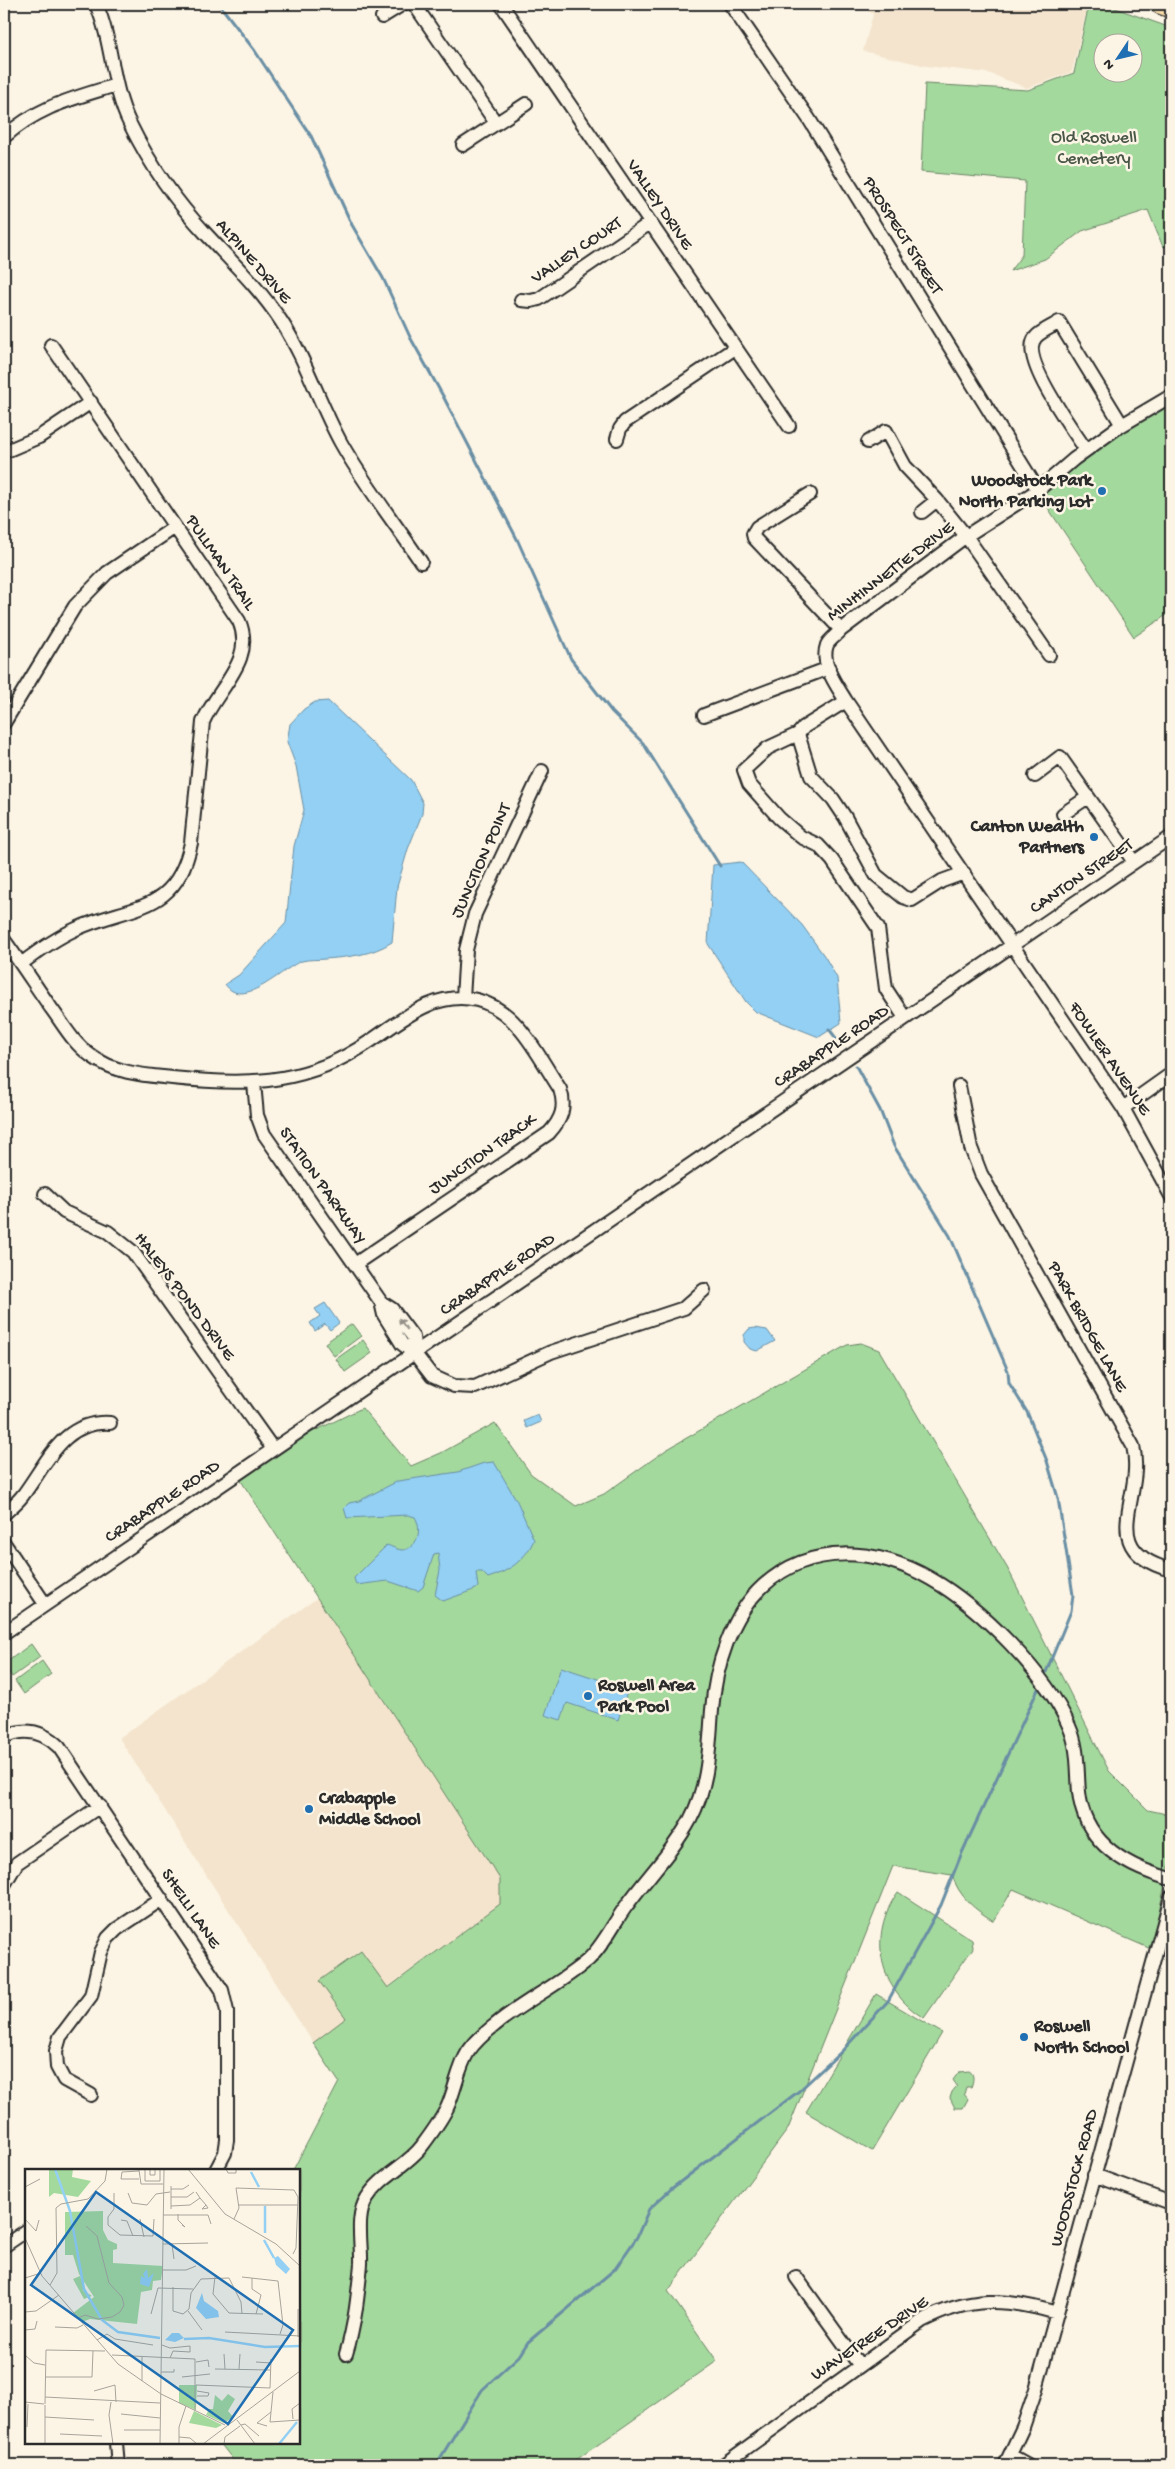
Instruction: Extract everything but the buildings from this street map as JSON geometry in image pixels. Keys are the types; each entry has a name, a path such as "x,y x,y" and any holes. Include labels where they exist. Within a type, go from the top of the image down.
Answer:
{"highway":[{"path":"1160,4 1171,8"}],"street":[{"name":"ALPINE DRIVE","path":"96,4 105,29 116,85 129,122 146,155 191,216 248,277 281,321 301,356 342,445 421,562"},
{"path":"382,17 403,4"},
{"path":"414,4 496,124"},
{"name":"VALLEY DRIVE","path":"501,4 789,426"},
{"name":"PROSPECT STREET","path":"730,4 810,119 1038,490"},
{"path":"4,137 35,113 52,105 116,85"},
{"path":"463,145 526,104"},
{"name":"VALLEY COURT","path":"521,300 531,301 539,298 650,223"},
{"path":"1086,450 1038,374 1032,357 1031,346 1035,337 1059,322 1122,424"},
{"name":"PULLMAN TRAIL","path":"21,964 76,929 100,919 139,909 154,902 175,884 188,860 192,842 203,722 210,704 240,661 245,640 239,621 51,345"},
{"path":"617,439 620,429 625,422 735,348"},
{"name":"MINHINNETTE DRIVE","path":"1012,945 846,701 829,668 826,656 827,644 841,630 966,536 1038,490 1086,450 1122,424 1171,396"},
{"path":"4,452 39,437 91,402"},
{"path":"868,442 886,431 905,466 937,500 966,536 1049,655"},
{"path":"810,494 757,527 754,538 841,630"},
{"path":"922,512 937,500"},
{"path":"4,723 61,626 80,601 107,573 175,527"},
{"path":"704,715 829,668"},
{"path":"846,701 804,727 798,734 768,748 744,770 749,784 779,818 800,836 818,845 832,860 878,928 886,989 905,1018"},
{"path":"798,734 811,776 833,799 876,875 903,897 912,900 942,881 964,873"},
{"path":"1035,776 1060,757 1134,862"},
{"name":"JUNCTION POINT","path":"463,998 466,950 475,914 542,771"},
{"path":"1063,814 1088,797"},
{"name":"CANTON STREET","path":"1012,945 1171,837"},
{"name":"JUNCTION TRACK","path":"4,940 74,1040 88,1054 104,1064 137,1075 220,1083 254,1083 292,1077 326,1066 358,1050 425,1005 443,999 463,998 493,1006 516,1024 560,1089 563,1099 563,1111 558,1124 549,1133 355,1264"},
{"name":"CRABAPPLE ROAD","path":"4,1633 1012,945"},
{"name":"FOWLER AVENUE","path":"1012,945 1123,1108 1171,1196"},
{"path":"1123,1108 1171,1074"},
{"name":"STATION PARKWAY","path":"254,1083 257,1115 264,1134 381,1302 392,1309 413,1337 415,1354"},
{"name":"PARK BRIDGE LANE","path":"959,1086 971,1148 981,1174 1133,1446 1137,1473 1126,1524 1132,1546 1142,1559 1155,1566 1171,1570"},
{"name":"HALEYS POND DRIVE","path":"45,1194 64,1212 108,1232 133,1252 272,1449"},
{"path":"415,1354 425,1368 439,1381 454,1386 475,1386 551,1352 684,1308 704,1290"},
{"path":"4,1514 22,1497 50,1455 67,1437 88,1425 110,1424"},
{"path":"4,1543 45,1604"},
{"path":"346,2354 357,2300 361,2260 360,2218 367,2198 419,2150 436,2126 446,2109 468,2051 494,2025 592,1956 626,1906 688,1823 706,1778 715,1686 734,1628 751,1599 762,1587 786,1569 813,1557 827,1554 844,1553 870,1556 903,1565 931,1579 965,1601 989,1622 1042,1680 1068,1722 1076,1745 1082,1806 1097,1837 1114,1855 1125,1862 1171,1879"},
{"name":"SHELLI LANE","path":"4,1737 14,1732 28,1731 43,1734 52,1740 100,1806 218,1981 226,2000 228,2140 225,2153 217,2169"},
{"path":"4,1885 18,1863 100,1806"},
{"name":"WOODSTOCK ROAD","path":"1008,2460 1023,2427 1036,2389 1171,1896"},
{"path":"90,2095 64,2080 57,2066 56,2059 60,2037 91,1996 101,1952 108,1938 117,1929 162,1899"},
{"path":"1094,2174 1171,2202"},
{"path":"4,2246 25,2232"},
{"path":"796,2277 860,2366"},
{"name":"WAVETREE DRIVE","path":"723,2465 922,2321 958,2306 982,2301 1004,2301 1057,2312"},
{"path":"116,2444 118,2465"},
{"path":"1008,2460 1028,2465"}],"shaded area":[{"path":"859,4 1088,4 1072,72 1027,88 988,73 926,66 863,51 873,14"},
{"name":"Crabapple Middle School","path":"317,1598 500,1879 500,1904 313,2043 119,1738"}],"green space":[{"name":"Old Roswell Cemetery","path":"1089,4 1104,4 1171,28 1171,244 1163,247 1148,210 1082,231 1045,259 1010,271 1022,255 1025,181 921,172 925,84 1028,90 1074,73"},
{"path":"1171,398 1171,612 1134,637 1034,487"},
{"path":"352,1324 361,1336 334,1356 325,1343"},
{"path":"363,1340 372,1353 345,1372 336,1359"},
{"path":"861,1343 879,1350 1009,1571 1109,1771 1148,1810 1171,1815 1171,1856 1151,1949 1013,1889 994,1921 980,1912 963,1896 952,1875 893,1866 788,2129 668,2291 717,2361 569,2465 237,2465 221,2444 300,2444 300,2169 294,2169 339,2082 313,2043 346,2018 319,1981 361,1951 388,1988 500,1904 500,1879 234,1470 362,1408 411,1466 441,1453 495,1423 531,1474 576,1506 604,1494 666,1450 847,1345"},
{"path":"31,1644 40,1657 12,1677 4,1664"},
{"path":"42,1661 51,1674 24,1694 15,1681"},
{"path":"898,1892 972,1940 973,1948 924,2018 909,2007 897,1993 888,1978 882,1961 883,1926 888,1909"},
{"path":"876,1994 942,2033 872,2151 806,2112"},
{"path":"969,2071 973,2078 971,2087 966,2087 964,2094 968,2099 963,2108 955,2108 950,2098 957,2086 953,2080 959,2072"}],"water":[{"path":"328,701 411,780 423,803 422,814 408,849 397,887 392,942 360,955 302,961 253,990 242,993 233,991 225,984 239,975 286,923 294,846 304,810 296,766 287,742 290,724 304,709 315,702"},
{"path":"741,862 802,925 825,957 837,978 841,1023 819,1037 756,1012 746,1002 708,944 713,865"},
{"path":"325,1303 339,1323 330,1330 325,1324 315,1331 310,1323 320,1316 315,1309"},
{"path":"749,1329 767,1330 775,1341 757,1351 750,1349 744,1342 744,1335"},
{"path":"538,1415 541,1422 527,1428 524,1421"},
{"path":"494,1462 517,1501 534,1540 516,1564 488,1578 482,1572 476,1572 478,1587 476,1589 443,1601 435,1595 440,1570 438,1553 434,1554 423,1587 418,1591 388,1581 356,1585 354,1578 387,1545 405,1550 415,1543 419,1530 415,1517 408,1515 347,1518 344,1508 349,1503 359,1501 398,1481 458,1472 484,1463"},
{"name":"Roswell Area Park Pool","path":"561,1667 628,1689 618,1720 567,1703 561,1720 545,1715"}],"waterway":[{"path":"219,4 255,51 311,136 352,225 383,278 410,337 443,396 517,539 571,659 612,712 643,743 720,866"},
{"path":"829,1029 842,1046"},
{"path":"856,1066 880,1110 894,1146 950,1236 1008,1371 1009,1383 1027,1412 1047,1461 1058,1498 1073,1595 1071,1611 1044,1677"},
{"path":"436,2465 482,2390 519,2356 528,2342 615,2269 637,2237 649,2209 671,2189 799,2091 842,2051 888,2001 941,1905 961,1855 1040,1685"}],"place":[{"name":"Woodstock Park North Parking Lot","path":"1102,491"},
{"name":"Canton Wealth Partners","path":"1094,837"},
{"name":"Roswell Area Park Pool","path":"588,1696"},
{"name":"Crabapple Middle School","path":"309,1809"},
{"name":"Roswell North School","path":"1024,2037"}]}
